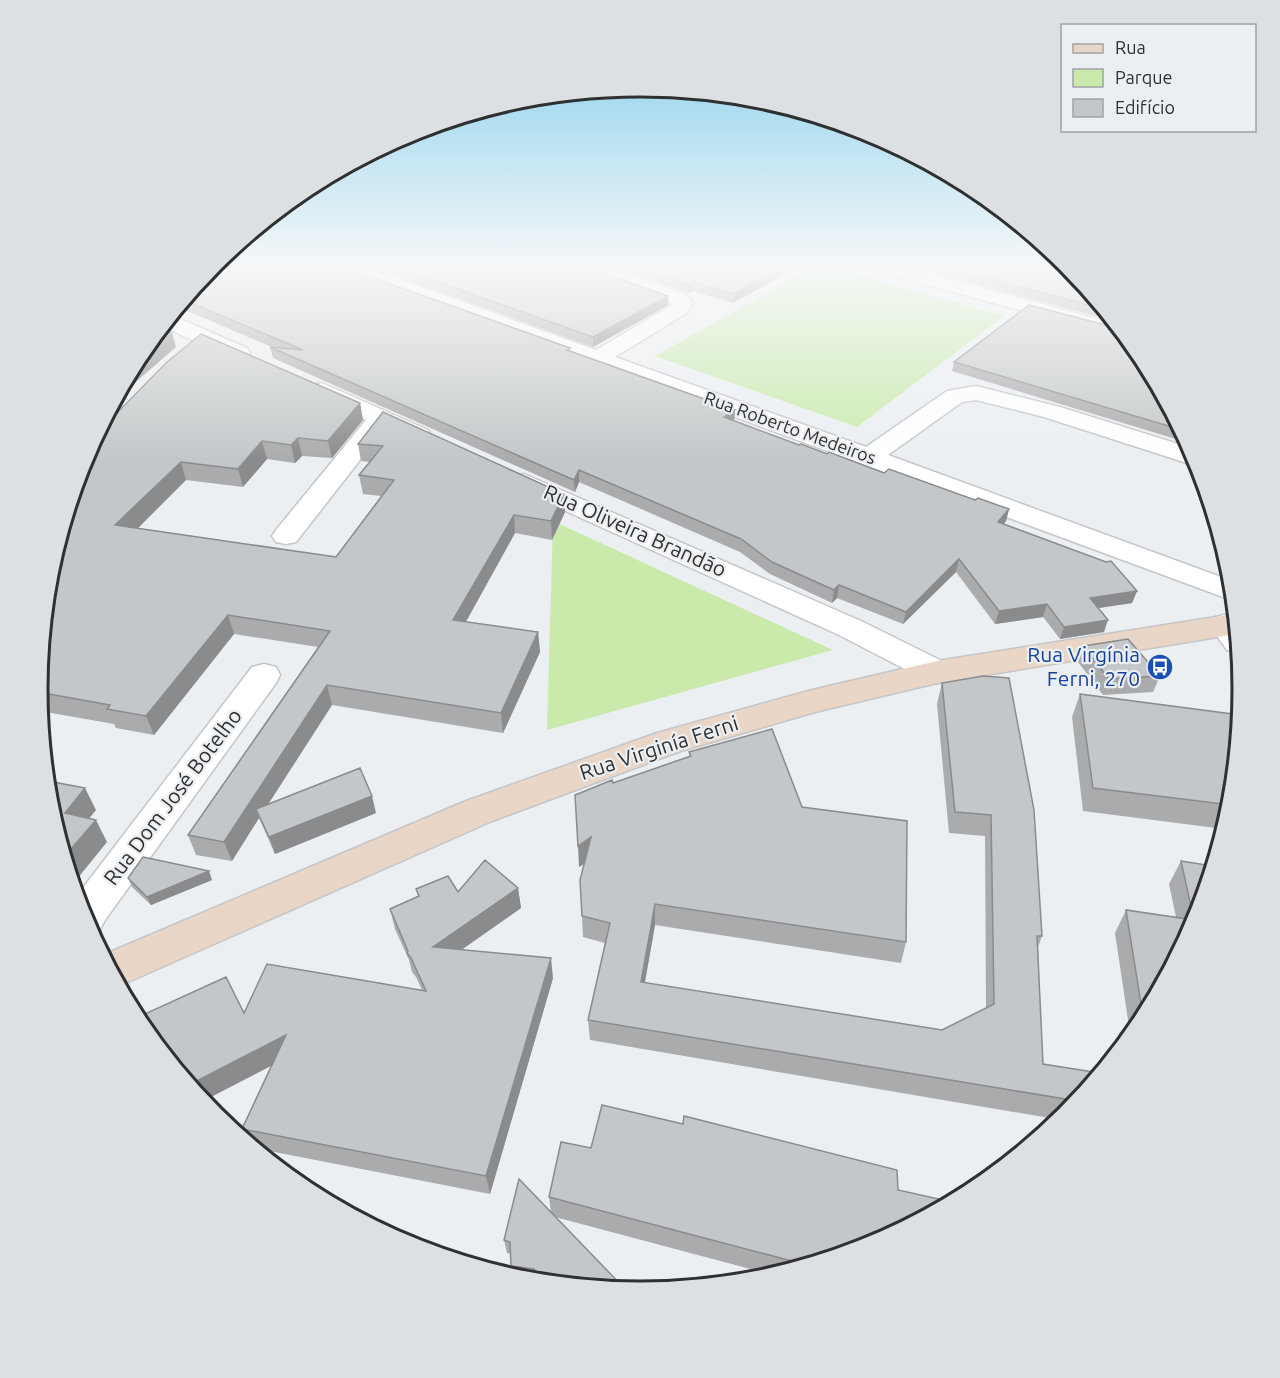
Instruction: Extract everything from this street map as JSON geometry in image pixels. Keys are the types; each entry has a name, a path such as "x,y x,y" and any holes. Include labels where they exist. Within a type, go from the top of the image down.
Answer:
{"street":[{"path":"181,331 196,344 264,364"},
{"name":"Rua Roberto Medeiros","path":"523,331 1223,588"},
{"path":"597,358 643,331"},
{"path":"296,378 447,447"},
{"path":"869,457 955,396 976,393 1052,412 1183,454"},
{"path":"286,536 381,417"},
{"name":"Rua Oliveira Brandão","path":"501,471 850,628 937,672"},
{"name":"Rua Virginía Ferni","path":"118,968 479,811 669,742 812,701 937,672 1229,630"},
{"name":"Rua Dom José Botelho","path":"90,909 264,675"}],"green space":[{"path":"699,331 984,331 857,427 655,356"},
{"path":"553,521 833,650 547,730"}],"building":[{"path":"259,331 523,331 570,348 567,350 735,410 724,417 799,445 827,454 829,452 884,473 889,469 975,500 978,498 1009,509 998,522 1106,562 1111,561 1137,591 1090,598 1108,620 1064,627 1047,604 999,611 959,559 906,612 839,585 834,590 772,562 741,539 579,470 574,480 270,347 303,350"},
{"path":"577,331 603,331 593,337"},
{"path":"994,331 1112,331 1153,393 1171,427 954,362"},
{"path":"168,332 172,333 160,343"},
{"path":"201,334 360,403 328,441 298,438 291,445 262,441 238,469 181,462 115,525 336,557 394,480 359,475 383,446 358,444 383,412 564,494 551,521 514,515 453,620 538,632 501,713 327,685 224,842 188,835 330,631 228,615 146,716 107,709 110,705 48,694 49,650 59,574 79,499 93,462 116,414 167,362"},
{"path":"1128,639 1160,676 1109,679 1083,646"},
{"path":"983,676 1009,678 1034,810 1042,936 1037,936 1043,1064 1091,1072 1065,1101 1065,1099 588,1020 610,923 582,916 580,880 591,837 578,846 575,795 612,780 613,783 691,756 689,752 772,729 802,807 907,821 906,942 655,904 641,982 942,1030 994,1004 991,815 955,812 942,683"},
{"path":"1080,694 1231,714 1221,804 1093,788"},
{"path":"360,768 372,796 269,837 256,809"},
{"path":"56,782 85,788 65,813 96,820 70,850"},
{"path":"143,857 209,871 147,897 128,878"},
{"path":"485,860 518,888 433,947 551,958 486,1176 245,1130 243,1127 286,1035 197,1081 170,1049 145,1014 226,977 244,1013 267,964 426,991 407,953 390,909 419,896 416,889 448,876 458,892"},
{"path":"1181,861 1205,865 1191,906"},
{"path":"1126,910 1186,919 1171,951 1141,1004"},
{"path":"602,1105 683,1124 684,1116 897,1170 898,1190 940,1199 867,1236 792,1261 549,1197 561,1142 591,1148"},
{"path":"519,1179 617,1280 563,1276 511,1266 510,1242 504,1240"}],"place":[{"name":"Rua Virgínia Ferni, 270","path":"1160,667"}]}
